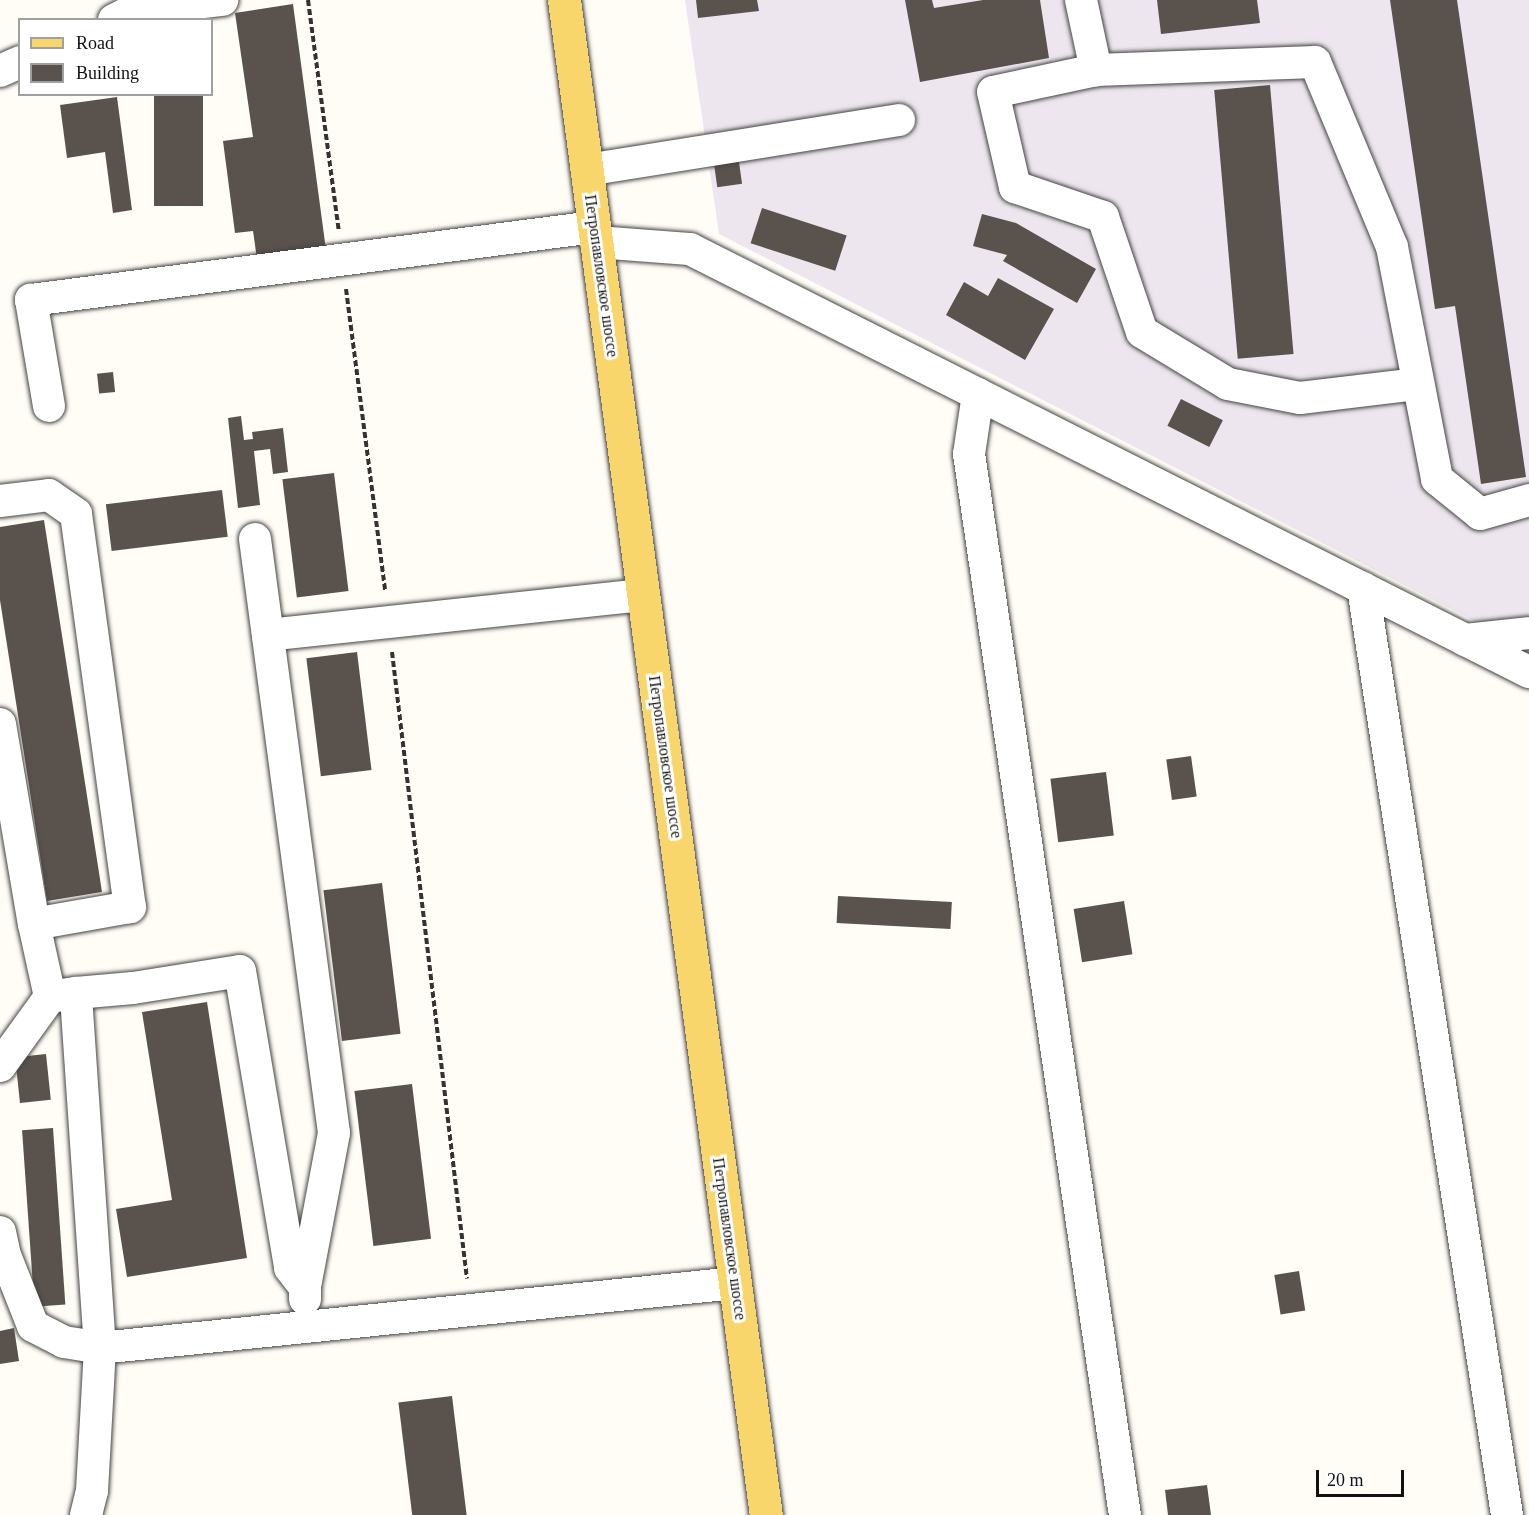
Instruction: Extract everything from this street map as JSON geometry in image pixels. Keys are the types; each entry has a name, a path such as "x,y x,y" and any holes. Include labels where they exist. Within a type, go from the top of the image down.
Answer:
{"main road":[{"name":"Петропавловское шоссе","path":"564,0 766,1515"}],"street":[{"path":"126,10 222,0"},
{"path":"1081,0 1096,70"},
{"path":"1418,384 1300,398 1228,384 1142,332 1103,217 1015,187 993,92 1096,70 1315,62 1392,247 1437,479 1480,514 1529,500"},
{"path":"0,71 18,63"},
{"path":"587,170 899,120"},
{"path":"49,406 31,300 595,235 690,249 1529,672"},
{"path":"978,394 969,454 1125,1515"},
{"path":"0,501 49,495 76,514 130,907 34,924"},
{"path":"255,538 334,1133 305,1287 306,1327"},
{"path":"1363,588 1507,1515"},
{"path":"268,635 643,595"},
{"path":"1465,640 1529,633"},
{"path":"0,724 8,818 34,924 63,995 100,1348 92,1491 86,1515"},
{"path":"0,1066 63,995 133,988 240,971 290,1268 305,1287"},
{"path":"2,1247 33,1326 64,1342 100,1348 735,1283"}],"shaded area":[{"path":"685,0 1529,0 1529,649 719,234"}],"building":[{"path":"696,0 757,0 759,11 698,18"},
{"path":"905,0 932,0 934,8 983,0 1040,0 1049,58 920,82"},
{"path":"1157,0 1257,0 1260,23 1161,34"},
{"path":"1390,0 1457,0 1526,477 1481,484 1455,306 1435,309"},
{"path":"293,4 326,250 257,259 253,231 235,233 223,141 253,137 235,13"},
{"path":"1270,85 1294,354 1238,359 1214,90"},
{"path":"154,96 203,96 203,206 154,206"},
{"path":"117,97 132,210 113,213 105,152 67,158 60,105"},
{"path":"738,155 742,184 717,187 713,158"},
{"path":"762,208 847,236 835,271 751,243"},
{"path":"982,214 1016,223 1096,269 1077,303 1003,261 1007,255 973,246"},
{"path":"998,278 1054,309 1025,360 946,315 964,282 988,296"},
{"path":"113,372 115,392 99,394 97,374"},
{"path":"1181,399 1223,420 1209,447 1167,426"},
{"path":"241,416 244,440 253,439 252,432 283,428 288,472 273,474 270,449 254,451 260,505 238,508 228,418"},
{"path":"334,473 349,591 297,597 282,479"},
{"path":"222,490 228,537 112,551 106,504"},
{"path":"44,520 102,892 47,901 0,600 0,527"},
{"path":"357,652 372,770 321,776 306,658"},
{"path":"1191,756 1197,797 1172,800 1166,759"},
{"path":"1106,772 1114,836 1058,842 1050,779"},
{"path":"382,883 401,1034 342,1041 323,890"},
{"path":"838,896 952,902 950,929 837,923"},
{"path":"1124,901 1132,954 1082,962 1074,909"},
{"path":"207,1002 247,1258 127,1277 116,1209 172,1200 142,1012"},
{"path":"46,1054 51,1100 20,1103 15,1057"},
{"path":"412,1084 431,1239 373,1246 354,1091"},
{"path":"53,1128 65,1305 34,1307 22,1130"},
{"path":"1299,1271 1305,1311 1281,1314 1274,1275"},
{"path":"14,1328 19,1361 0,1364 0,1331"},
{"path":"452,1396 467,1515 412,1515 398,1403"},
{"path":"1207,1485 1211,1515 1168,1515 1165,1490"}]}
